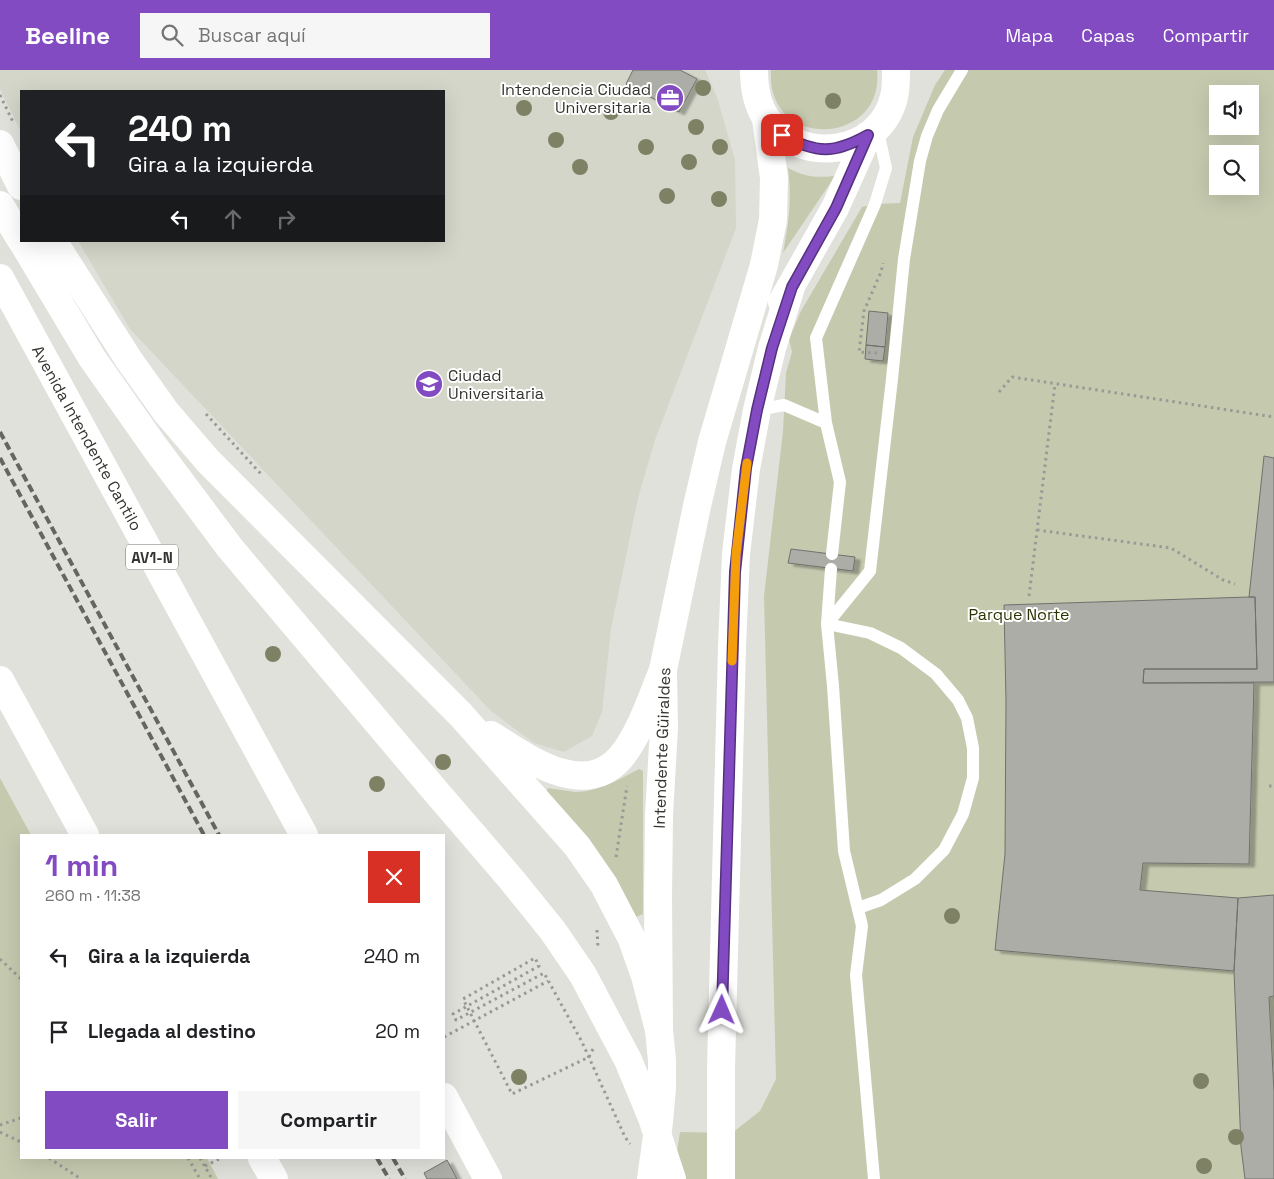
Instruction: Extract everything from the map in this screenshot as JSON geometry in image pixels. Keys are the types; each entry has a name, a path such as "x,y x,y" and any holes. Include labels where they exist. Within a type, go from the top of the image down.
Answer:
{"main road":[{"path":"894,97 896,70"},
{"path":"894,97 907,70"},
{"path":"751,78 766,119 782,135 803,146 826,150 848,146 873,131"},
{"name":"Intendente Güiraldes","path":"729,385 792,287 836,208 873,131 887,113 894,97"},
{"name":"Intendente Güiraldes","path":"659,1030 658,898 659,815 664,728 663,670 712,442 764,265 773,220 774,178 766,119"},
{"path":"8,137 20,182"},
{"path":"0,205 20,238"},
{"path":"23,242 92,358 156,449 230,548 511,879 553,931 584,975 628,1060 652,1118 672,1179"},
{"path":"53,242 129,360 166,412 208,461 461,715 576,846 604,885 632,939 645,976 659,1030 662,1088 651,1179"},
{"name":"Avenida Intendente Cantilo","path":"0,278 303,834"},
{"name":"Intendente Güiraldes","path":"721,1179 720,1068 736,554 746,468 757,410 772,348 792,287"},
{"path":"461,715 526,758 551,770 569,775 587,775 602,771 621,758 640,724 663,670"},
{"path":"0,680 84,834"},
{"path":"445,1099 488,1179"},
{"path":"263,1159 274,1179"}],"lane":[{"path":"827,624 870,571 904,259 920,161 927,136 938,110 962,70"},
{"path":"832,554 840,482 826,424 816,338 875,204 886,168 873,131"},
{"path":"757,410 784,405 826,424"},
{"path":"831,569 827,624 834,686 844,851 862,926 856,975 874,1179"},
{"path":"827,624 870,633 901,648 936,674 958,700 967,718 973,748 974,778 963,814 944,850 915,879 881,900 858,908"}],"path":[{"path":"0,95 8,137"},
{"path":"884,255 881,272 864,311 859,352 895,354"},
{"path":"999,392 1012,377 1274,416"},
{"path":"1029,596 1055,384"},
{"path":"200,408 266,480"},
{"path":"1037,530 1172,548 1223,580 1235,584"},
{"path":"1268,786 1274,786"},
{"path":"512,1094 463,999 535,958 539,966 453,1014 456,1020 544,973 582,1042 625,1137 633,1146"},
{"path":"0,959 20,978"},
{"path":"445,1036 549,982"},
{"path":"0,1125 20,1118"},
{"path":"0,1132 20,1142"},
{"path":"51,1159 81,1179"},
{"path":"189,1159 200,1179"},
{"path":"201,1159 212,1179"},
{"path":"204,1164 218,1159"}],"shaded area":[{"name":"Ciudad Universitaria","path":"0,70 705,70 717,97 735,160 736,228 655,440 638,498 611,629 602,712 592,736 564,752 534,743 491,711 130,329 79,242 445,242 445,90 20,90 20,130 0,89"}],"green space":[{"path":"771,70 877,70 874,95 863,114 845,125 825,129 804,126 786,115 774,96"},
{"name":"Parque Norte","path":"945,70 1274,70 1274,1179 673,1179 680,1132 732,1133 760,1111 776,1079 764,596 783,431 786,373 792,352 789,339 801,311 862,207 875,204 900,203 913,137 935,85"},
{"path":"788,168 811,176 835,176 783,253 789,210"},
{"path":"639,769 643,771 643,914 636,917 622,890 546,792 548,788 575,792 592,790"},
{"path":"0,778 30,834 20,834 20,1159 208,1159 218,1179 0,1179"}],"building":[{"name":"Intendencia Ciudad Universitaria","path":"633,70 680,70 697,79 679,112 626,84"},
{"path":"869,311 888,313 885,347 866,345"},
{"path":"866,345 885,347 883,361 865,359"},
{"path":"1264,456 1274,458 1274,682 1143,683 1144,669 1257,669 1255,597 1249,597"},
{"path":"791,549 855,557 853,571 788,563"},
{"path":"1255,597 1257,669 1144,669 1143,683 1254,683 1249,864 1143,863 1140,890 1238,898 1234,971 995,950 1005,854 1006,701 1004,605"},
{"path":"1274,895 1274,996 1269,997 1274,1092 1274,1179 1245,1179 1241,1147 1234,971 1238,898"},
{"path":"447,1160 457,1179 427,1179 424,1173"}],"railway":[{"path":"0,432 218,834"},
{"path":"0,458 203,834"},
{"path":"378,1159 389,1179"},
{"path":"394,1159 405,1179"}],"slow traffic":[{"path":"732,661 736,554 747,463"}],"place":[{"name":"Intendencia Ciudad Universitaria","path":"670,98"},
{"name":"Ciudad Universitaria","path":"429,384"}],"route":[{"path":"722,1010 735,572 746,468 757,410 772,348 792,287 836,208 868,135 848,146 826,150 803,146 782,135"}]}
